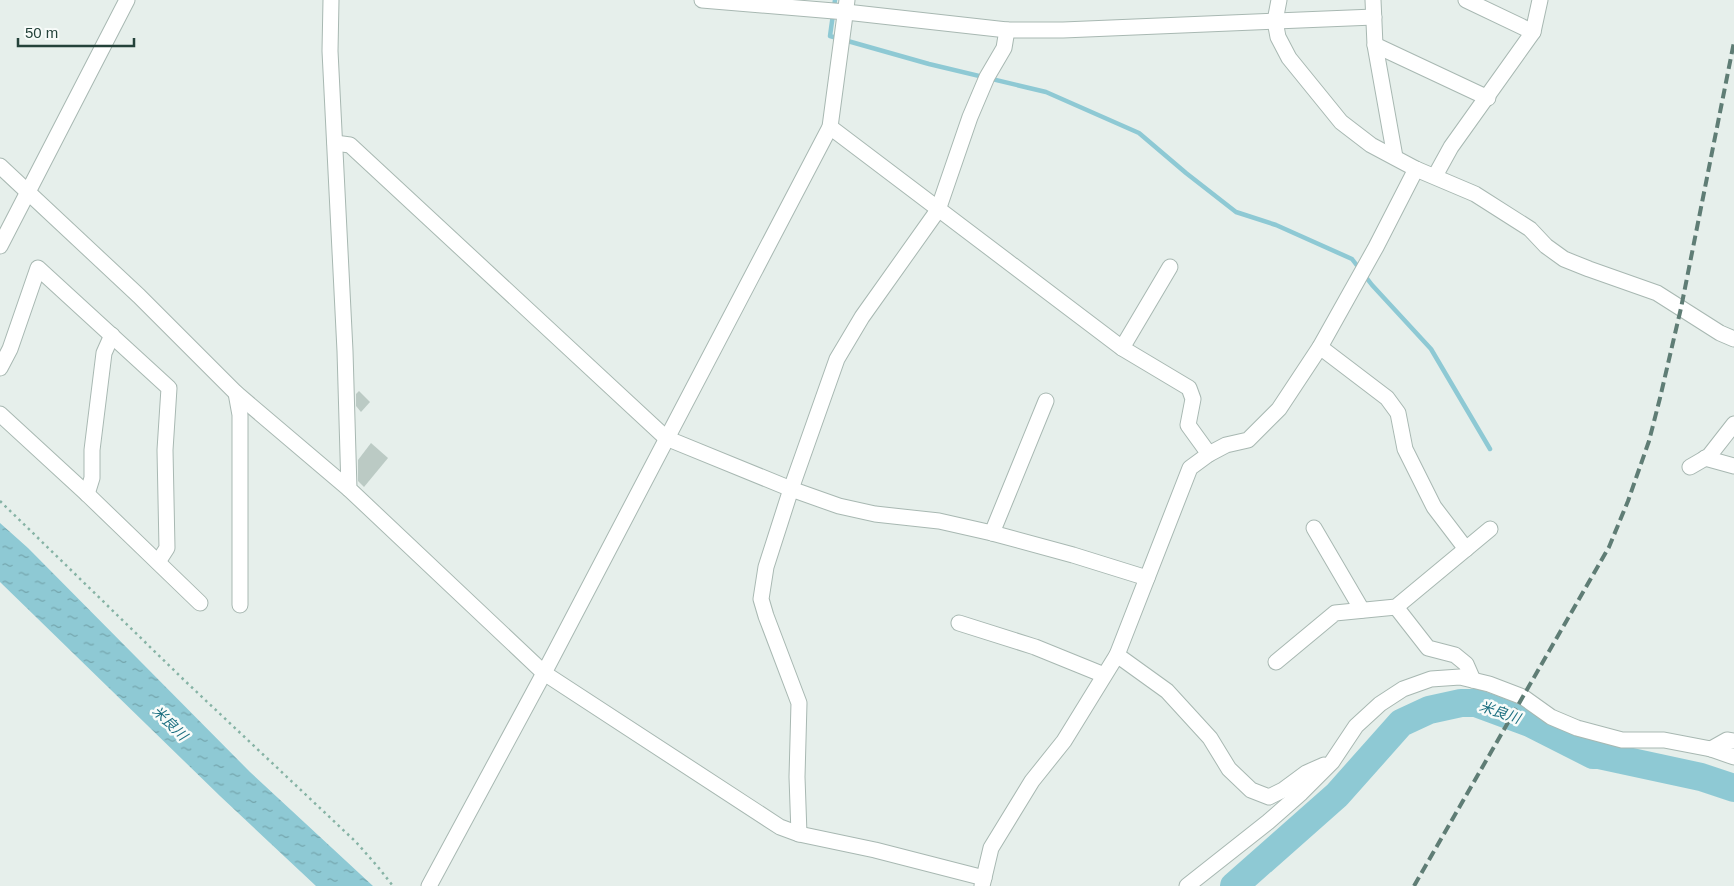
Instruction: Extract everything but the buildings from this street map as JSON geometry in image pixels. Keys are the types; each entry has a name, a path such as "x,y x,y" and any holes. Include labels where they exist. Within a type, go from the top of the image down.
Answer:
{"street":[{"path":"0,246 127,0"},
{"path":"331,0 330,51 349,489"},
{"path":"702,0 846,6 1007,30 1072,30 1374,17"},
{"path":"1279,0 1275,21 1278,37 1289,58 1340,122 1371,145 1416,169 1475,194 1530,228 1546,246 1564,259 1657,293 1720,333 1734,339"},
{"path":"1373,0 1376,45 1395,157"},
{"path":"1466,0 1533,32"},
{"path":"1434,176 1451,147 1488,98 1533,32 1540,0"},
{"path":"429,886 544,673 830,127 846,6"},
{"path":"800,834 797,777 799,703 761,599 766,567 790,489 837,359 862,317 938,210 970,117 987,77 1004,48 1007,30"},
{"path":"1376,45 1488,98"},
{"path":"830,127 1122,348 1189,388 1193,400 1188,425 1209,454"},
{"path":"335,143 350,145 666,438 790,489 839,506 875,514 939,521 992,533 1147,578"},
{"path":"0,166 139,296 236,393 349,489 544,673 780,827 800,834 875,850 983,882 991,848 1032,781 1064,741 1116,655 1190,468 1209,454 1226,445 1248,440 1279,409 1320,347 1376,247 1416,169"},
{"path":"1122,348 1170,266"},
{"path":"0,368 10,349 38,268 169,388 165,450 167,548 158,562"},
{"path":"87,494 92,478 92,450 104,353 112,335"},
{"path":"1320,347 1387,398 1398,413 1405,448 1434,507 1466,549"},
{"path":"236,393 240,415 240,605"},
{"path":"992,533 1046,401"},
{"path":"0,414 87,494 200,604"},
{"path":"1690,467 1709,456 1734,424"},
{"path":"1705,458 1734,466"},
{"path":"1314,528 1362,610"},
{"path":"1276,662 1336,613 1396,607 1490,529"},
{"path":"1396,607 1428,648 1455,655 1466,664 1473,680"},
{"path":"959,624 1035,647 1104,676"},
{"path":"1116,655 1168,691 1210,738 1229,769 1251,790 1269,797 1283,790 1306,773 1332,762"},
{"path":"1186,886 1268,822 1332,762 1356,726 1380,704 1403,689 1431,679 1460,677 1473,680 1523,697 1551,717 1577,728 1622,740 1664,740 1710,749 1734,757"},
{"path":"1710,749 1727,740 1734,741"}],"path":[{"path":"0,502 343,830 393,886"}],"water":[{"path":"0,523 28,548 250,772 373,886 316,886 220,796 0,582"}],"waterway":[{"path":"835,0 830,36 929,64 1046,92 1139,133 1236,212 1276,225 1352,259 1372,285 1431,349 1490,449"},
{"name":"米良川","path":"1234,886 1337,795 1401,723 1429,710 1461,703 1476,703 1530,723 1593,755 1701,777 1734,788"}],"railway":[{"path":"1414,886 1609,547 1628,501 1649,441 1681,308 1734,42"}]}
